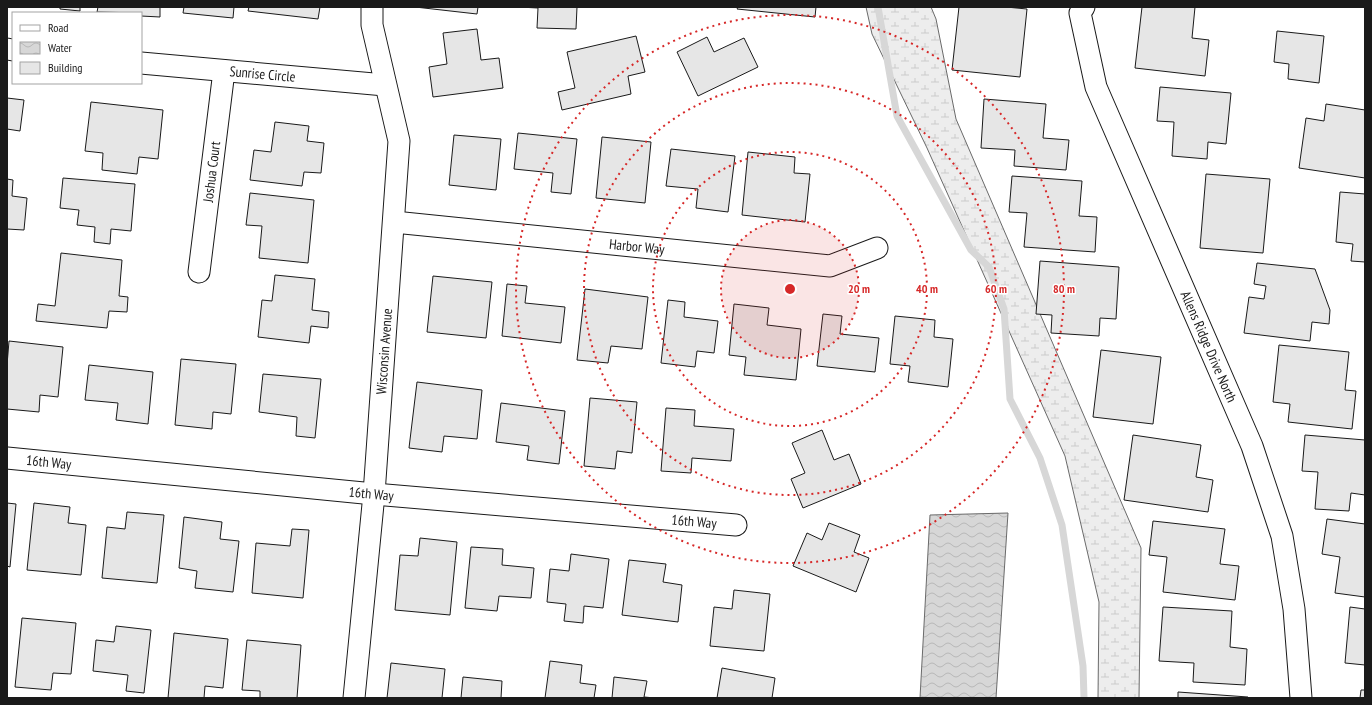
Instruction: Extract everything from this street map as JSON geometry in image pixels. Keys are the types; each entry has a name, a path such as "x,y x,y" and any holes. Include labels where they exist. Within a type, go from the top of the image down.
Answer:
{"street":[{"name":"Wisconsin Avenue","path":"354,698 374,494 399,141 372,25 372,7"},
{"name":"Allens Ridge Drive North","path":"1084,7 1080,12 1096,88 1252,446 1282,536 1294,609 1301,698"},
{"name":"Sunrise Circle","path":"142,63 385,85"},
{"name":"Joshua Court","path":"199,272 224,71"},
{"name":"Harbor Way","path":"394,222 830,266 877,248"},
{"name":"16th Way","path":"7,458 374,494 736,525"}],"green space":[{"path":"866,7 931,7 936,19 956,119 1141,548 1139,698 1098,698 1099,602 1065,456 927,148 872,34"}],"water":[{"path":"1008,513 996,698 920,698 930,515"}],"building":[{"path":"60,7 80,7 80,11 60,9"},
{"path":"98,7 160,7 160,17 142,16 142,12 97,12"},
{"path":"184,7 234,7 233,18 183,13"},
{"path":"249,7 320,7 318,19 248,11"},
{"path":"415,7 478,7 477,14"},
{"path":"519,7 577,7 576,29 537,28 538,8"},
{"path":"738,7 816,7 815,17 737,9"},
{"path":"959,7 1006,7 1027,9 1020,77 952,70"},
{"path":"1142,7 1195,7 1192,38 1209,40 1205,76 1135,68"},
{"path":"477,29 481,60 499,58 503,88 433,97 429,67 447,64 443,33"},
{"path":"1277,31 1324,36 1319,83 1288,79 1289,64 1274,62"},
{"path":"636,36 645,72 628,76 631,94 562,110 558,92 575,88 567,52"},
{"path":"707,37 714,52 744,38 758,67 698,96 677,52"},
{"path":"1160,87 1231,93 1226,144 1208,142 1207,159 1172,156 1174,122 1157,121"},
{"path":"7,98 24,100 20,131 7,129"},
{"path":"984,99 1046,104 1043,138 1069,140 1066,170 1014,166 1015,150 981,148"},
{"path":"91,102 163,110 158,159 139,157 137,174 102,170 103,153 85,151"},
{"path":"1326,104 1365,110 1365,178 1299,168 1306,118 1324,121"},
{"path":"275,122 309,126 307,141 324,143 321,173 304,172 302,186 250,180 254,150 271,152"},
{"path":"518,133 577,139 571,194 551,192 553,173 514,169"},
{"path":"454,135 501,139 496,190 449,185"},
{"path":"602,137 651,142 645,203 596,198"},
{"path":"671,149 735,156 728,212 696,208 698,189 666,186"},
{"path":"748,152 795,157 794,173 810,174 805,222 742,215"},
{"path":"1206,174 1270,179 1263,253 1200,248"},
{"path":"1012,176 1082,181 1079,216 1097,217 1095,252 1024,247 1027,213 1009,212"},
{"path":"63,178 135,184 131,231 111,229 110,244 94,242 95,227 77,225 79,210 60,208"},
{"path":"7,179 13,180 12,196 27,198 24,230 7,229"},
{"path":"1340,192 1365,194 1365,262 1351,261 1353,244 1336,242"},
{"path":"250,193 314,200 308,263 259,258 262,226 246,225"},
{"path":"61,253 122,260 119,296 128,297 127,312 109,311 107,328 36,321 38,304 55,306"},
{"path":"1040,261 1119,267 1116,319 1100,318 1099,336 1051,333 1052,315 1036,314"},
{"path":"1257,263 1315,269 1330,310 1329,324 1312,322 1310,341 1244,333 1249,297 1264,299 1266,286 1254,284"},
{"path":"275,275 315,279 312,310 329,312 328,328 311,326 309,343 258,337 262,300 272,301"},
{"path":"433,276 492,282 486,338 427,332"},
{"path":"507,284 527,286 525,303 565,307 561,343 502,336"},
{"path":"585,289 648,297 642,349 611,346 608,363 577,360"},
{"path":"668,300 685,302 684,317 718,321 714,353 697,351 695,367 661,363"},
{"path":"734,304 769,308 767,325 801,329 796,380 744,375 746,357 729,355"},
{"path":"823,314 842,316 840,334 879,338 875,372 817,366"},
{"path":"895,316 935,320 934,337 953,339 948,387 908,382 910,366 890,364"},
{"path":"9,341 63,347 58,397 40,395 39,412 7,409 7,365"},
{"path":"1279,345 1349,352 1345,390 1356,391 1352,429 1288,422 1290,404 1273,402"},
{"path":"1101,350 1161,357 1153,424 1093,417"},
{"path":"181,359 236,364 231,414 213,412 212,429 175,425"},
{"path":"89,365 153,372 148,424 116,420 118,403 85,400"},
{"path":"263,374 321,379 315,438 296,436 297,417 259,412"},
{"path":"417,382 482,390 477,439 444,436 442,452 409,448"},
{"path":"590,398 637,402 632,453 617,451 615,469 584,466"},
{"path":"501,403 565,411 559,464 527,460 529,446 496,442"},
{"path":"666,408 695,410 694,426 734,429 731,461 692,458 691,473 661,471"},
{"path":"822,430 834,460 849,454 861,484 803,508 791,479 805,473 792,443"},
{"path":"1133,435 1201,445 1196,477 1213,480 1208,512 1124,500"},
{"path":"1305,435 1365,440 1365,495 1351,493 1349,511 1315,509 1318,472 1302,471"},
{"path":"7,503 16,504 10,567 7,566"},
{"path":"34,503 70,507 68,523 86,525 81,575 27,570"},
{"path":"127,512 164,515 157,583 102,578 107,527 125,529"},
{"path":"184,517 222,522 220,539 239,541 233,592 195,588 197,571 179,568"},
{"path":"1327,519 1365,524 1365,597 1335,593 1340,557 1322,554"},
{"path":"1153,521 1225,529 1220,564 1239,566 1235,600 1163,592 1167,557 1149,555"},
{"path":"829,523 860,535 854,552 869,558 856,592 793,566 807,533 822,540"},
{"path":"292,529 309,530 303,598 252,593 256,543 290,546"},
{"path":"420,538 457,542 450,615 395,610 400,555 418,556"},
{"path":"471,547 503,549 502,565 534,568 531,598 499,596 497,611 465,608"},
{"path":"571,554 609,559 603,608 584,606 583,623 564,621 566,604 547,602 550,569 569,571"},
{"path":"629,560 666,564 663,582 682,585 678,622 622,615"},
{"path":"734,590 770,594 764,651 710,646 714,607 732,609"},
{"path":"1163,607 1232,611 1230,647 1247,649 1245,685 1193,682 1194,663 1159,661"},
{"path":"1350,607 1365,609 1365,665 1345,663"},
{"path":"22,618 76,623 71,674 53,673 51,690 15,687"},
{"path":"116,626 151,630 144,693 126,691 128,675 93,671 96,640 114,642"},
{"path":"174,633 228,639 223,688 205,686 204,698 168,698"},
{"path":"247,640 301,645 297,698 260,698 260,691 242,690"},
{"path":"550,661 582,665 580,683 596,685 594,698 545,698"},
{"path":"391,663 445,669 442,698 387,698"},
{"path":"722,668 775,678 772,698 717,698"},
{"path":"463,677 502,681 501,698 461,698"},
{"path":"614,677 647,681 644,697 655,698 612,698"},
{"path":"1361,690 1365,690 1365,698 1360,698"},
{"path":"1178,692 1248,697 1248,698 1178,698"}],"waterway":[{"path":"878,7 897,116 971,250 989,267 1004,309 1010,399 1040,458 1062,525 1083,666 1084,698"}]}
